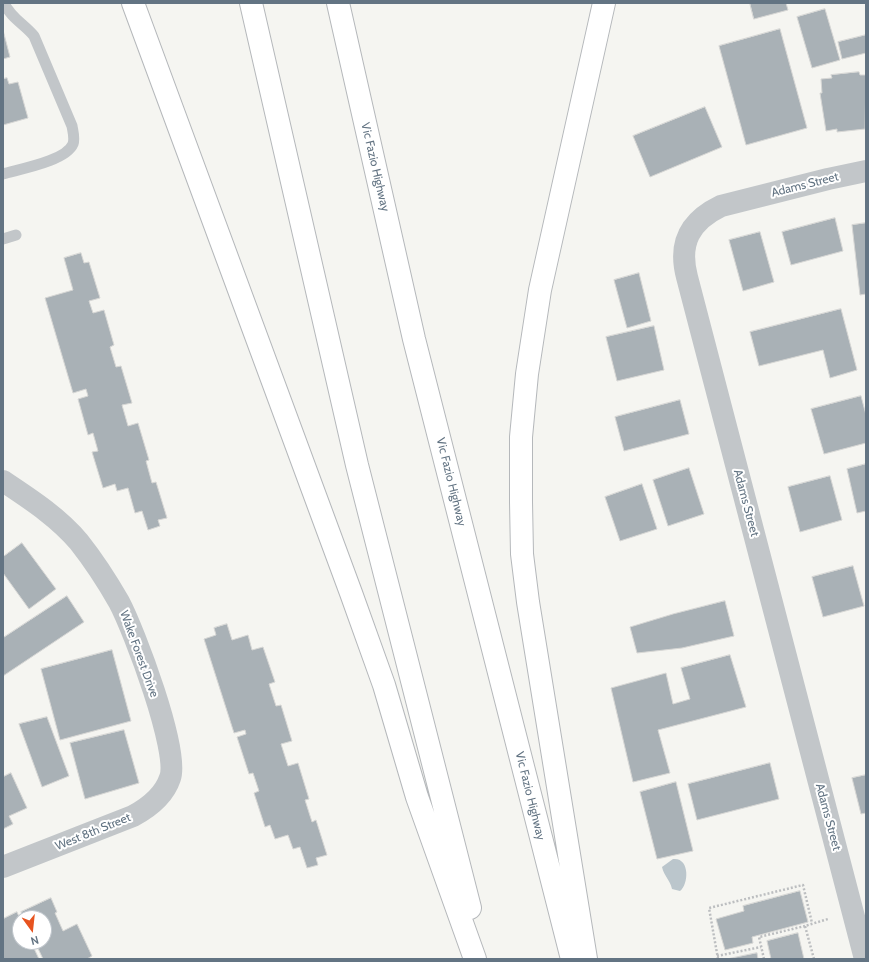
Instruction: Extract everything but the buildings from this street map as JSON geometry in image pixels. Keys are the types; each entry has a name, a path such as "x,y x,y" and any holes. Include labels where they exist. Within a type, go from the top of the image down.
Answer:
{"highway":[{"path":"133,3 384,685 417,798 475,959"},
{"path":"251,3 357,465 483,959"},
{"name":"Vic Fazio Highway","path":"338,3 414,339 572,959"},
{"path":"586,959 527,594 522,554 521,437 527,374 540,290 604,3"}],"street":[{"name":"Adams Street","path":"865,959 686,277 683,257 684,247 694,226 709,212 721,206 866,171"},
{"name":"Wake Forest Drive","path":"3,481 41,506 78,540 100,570 120,604 134,636 168,736 173,765 170,778"},
{"name":"West 8th Street","path":"3,867 133,816 149,807 162,792 170,778"}],"lane":[{"path":"3,174 58,158 68,153 74,140 72,126 34,36 27,28 14,19 4,3"},
{"path":"3,239 16,235"}],"path":[{"path":"761,947 717,957 709,908 803,885 812,923"},
{"path":"764,959 759,937 828,919"},
{"path":"804,926 814,959"}],"shaded area":[{"path":"673,859 683,862 685,866 685,883 680,891 672,889 662,867"}]}
